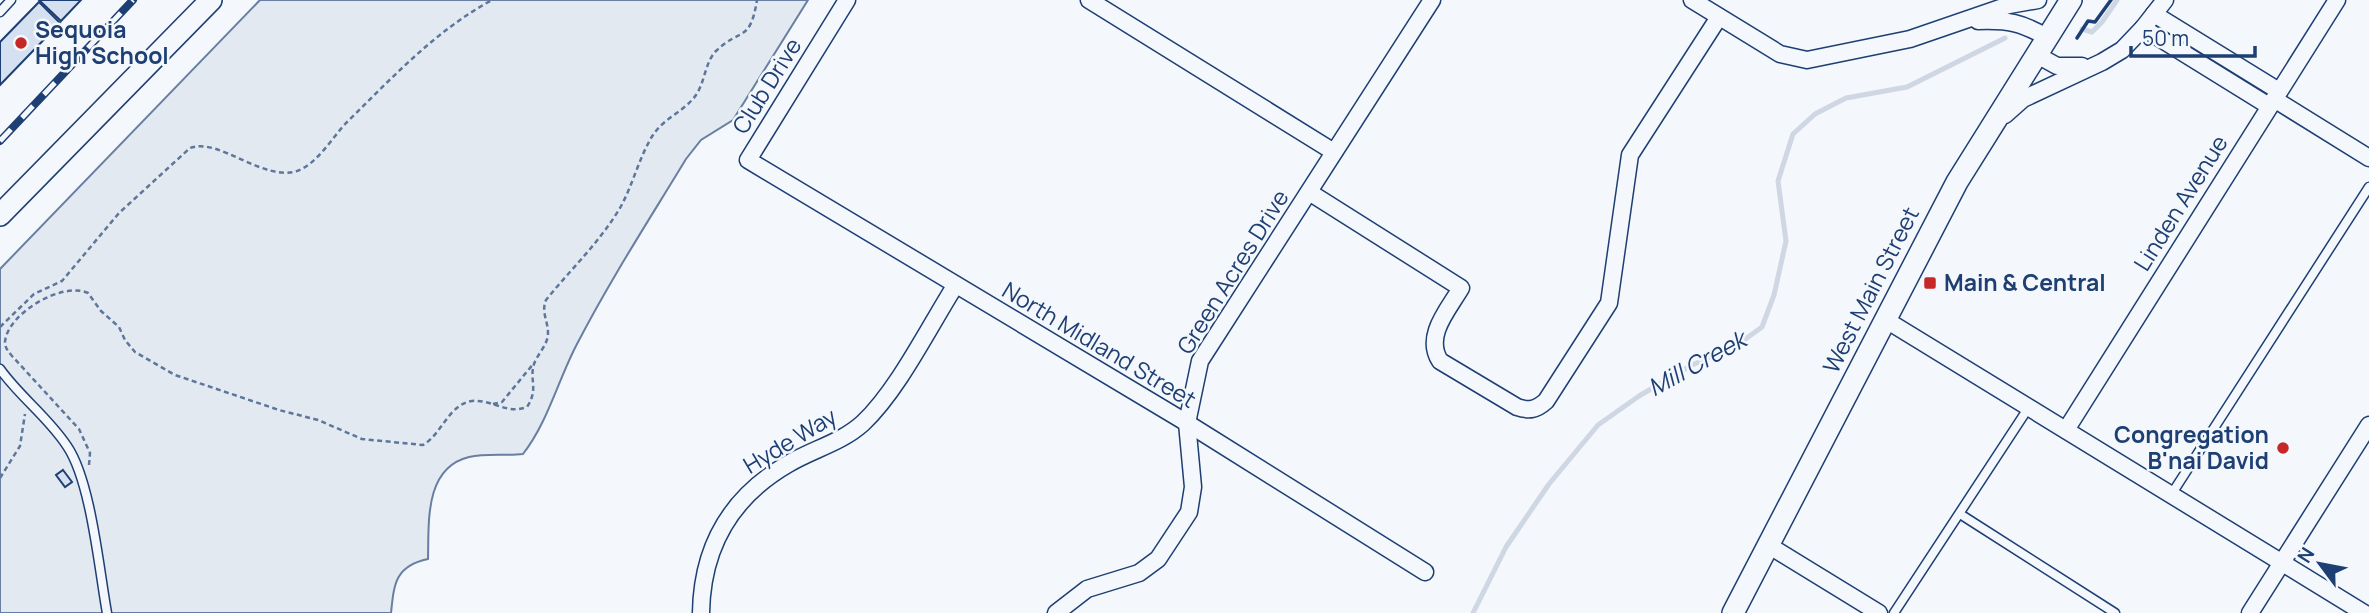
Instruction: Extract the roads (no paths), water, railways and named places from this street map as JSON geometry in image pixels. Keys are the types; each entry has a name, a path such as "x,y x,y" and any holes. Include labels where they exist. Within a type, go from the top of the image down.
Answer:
{"street":[{"path":"0,215 211,0"},
{"name":"Club Drive","path":"748,160 847,0"},
{"path":"1089,0 1334,152"},
{"name":"Green Acres Drive","path":"1056,613 1087,589 1139,573 1158,559 1189,512 1193,487 1187,423 1200,361 1432,0"},
{"path":"1692,0 1780,54 1807,60 1910,39 2009,5 2038,0"},
{"name":"West Main Street","path":"1733,613 1957,182 2071,0"},
{"path":"1993,124 2023,99 2122,50 2165,0"},
{"name":"Linden Avenue","path":"2066,430 2337,0"},
{"path":"2154,15 2205,55 2369,159"},
{"path":"1308,192 1461,288 1436,330 1433,343 1440,361 1517,407 1528,410 1538,408 1546,401 1609,303 1630,155 1719,17"},
{"path":"1961,22 2014,21 2028,26 2042,46 2063,67 2102,62"},
{"path":"2143,28 2205,55"},
{"name":"North Midland Street","path":"748,160 1187,423 1424,572"},
{"name":"Hyde Way","path":"701,613 711,551 732,511 761,481 789,463 830,446 862,424 887,395 955,286"},
{"path":"1885,320 2364,613"},
{"path":"2250,613 2369,425"},
{"path":"1768,545 1880,613"}],"lane":[{"path":"0,12 11,0"},
{"path":"2171,495 2369,187"},
{"path":"0,369 27,401 48,420 69,448 83,485 107,613"},
{"path":"1894,613 2029,407"},
{"path":"1960,514 2115,613"}],"waterway":[{"name":"Mill Creek","path":"2082,29 2092,32 2117,0"},
{"name":"Mill Creek","path":"1473,613 1506,547 1549,484 1598,425 1639,396 1692,365 1733,348 1762,327 1774,295 1786,241 1778,181 1793,134 1815,114 1846,98 1907,87 2005,38"}],"railway":[{"path":"0,141 133,0"}],"place":[{"name":"Sequoia High School","path":"21,43"},
{"name":"Main & Central","path":"1930,283"},
{"name":"Congregation B'nai David","path":"2283,448"}]}
